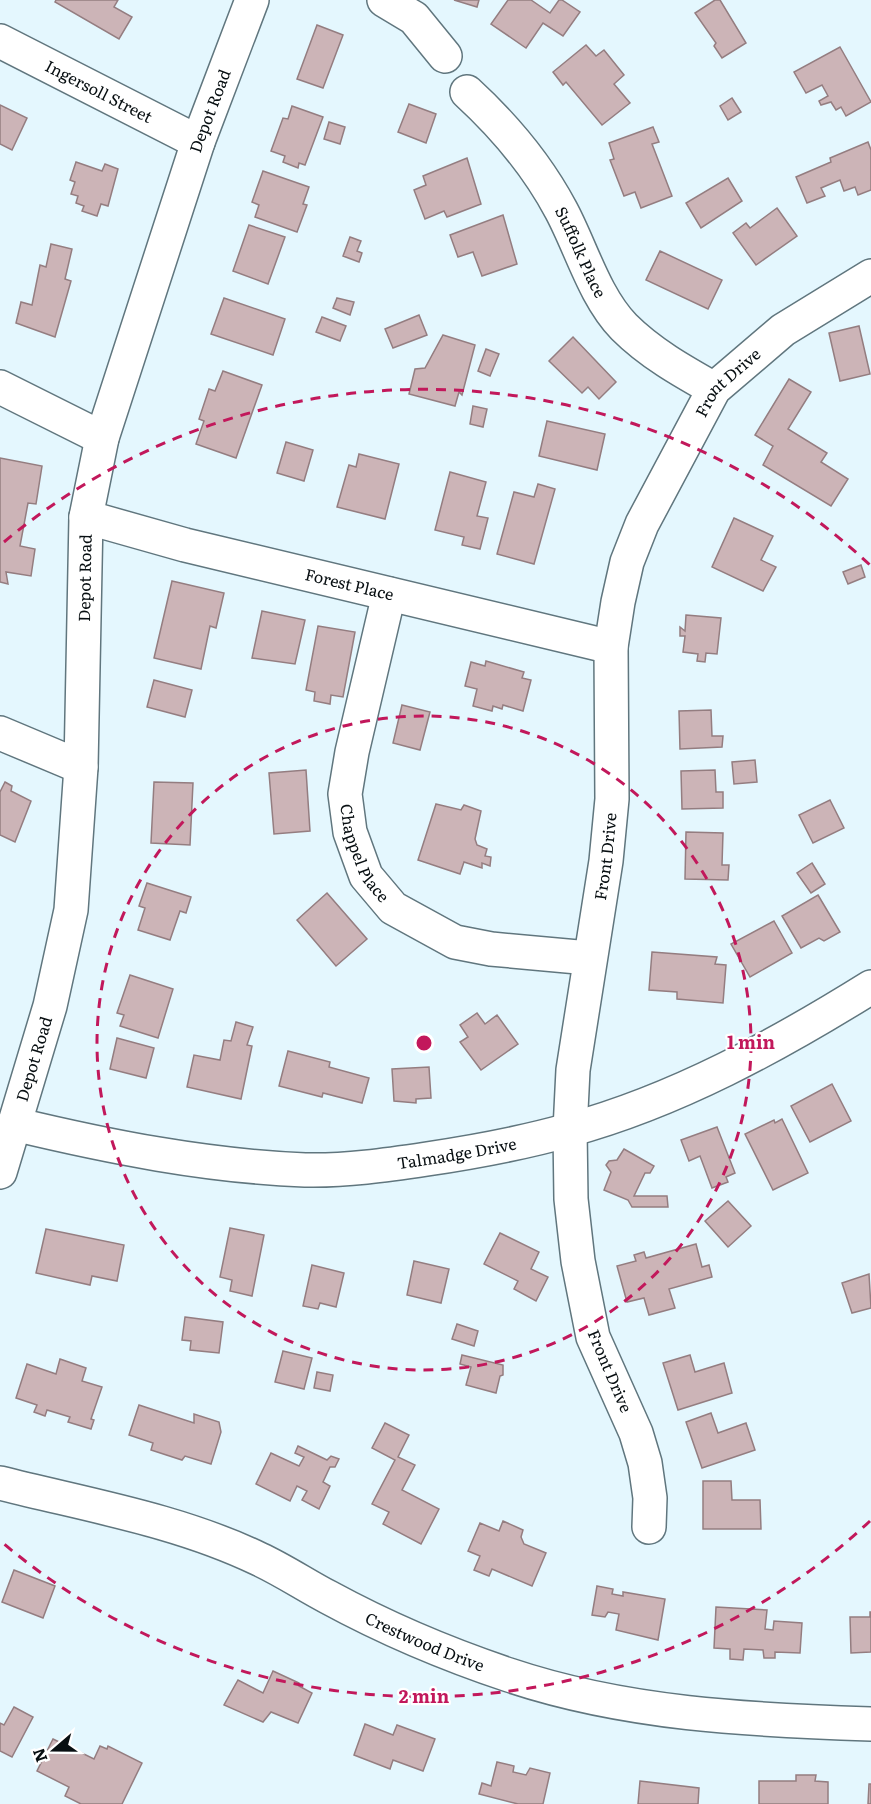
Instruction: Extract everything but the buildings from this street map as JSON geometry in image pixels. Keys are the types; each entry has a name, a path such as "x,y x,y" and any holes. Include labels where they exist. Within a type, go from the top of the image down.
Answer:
{"street":[{"name":"Depot Road","path":"0,1172 12,1105 50,1006 71,910 81,766 86,517 102,438 198,142 252,0"},
{"path":"384,0 414,18 445,56"},
{"name":"Ingersoll Street","path":"0,41 198,142"},
{"name":"Suffolk Place","path":"467,92 492,115 529,159 561,209 598,288 623,326 668,364 714,389"},
{"name":"Front Drive","path":"649,1527 650,1498 645,1463 636,1433 596,1347 585,1304 571,1199 570,1130 573,1070 606,861 612,799 611,647 627,562 662,482 689,439 714,389 783,330 871,276"},
{"path":"0,387 102,438"},
{"name":"Forest Place","path":"86,517 185,544 611,647"},
{"name":"Chappel Place","path":"389,594 352,752 345,794 350,832 366,876 393,909 455,942 491,949 590,958"},
{"path":"0,733 81,766"},
{"name":"Talmadge Drive","path":"12,1105 160,1155 307,1170 380,1166 455,1154 570,1130 669,1094 761,1049 871,987"},
{"name":"Crestwood Drive","path":"0,1483 174,1526 259,1559 329,1598 418,1641 530,1681 602,1700 682,1713 871,1724"}]}
